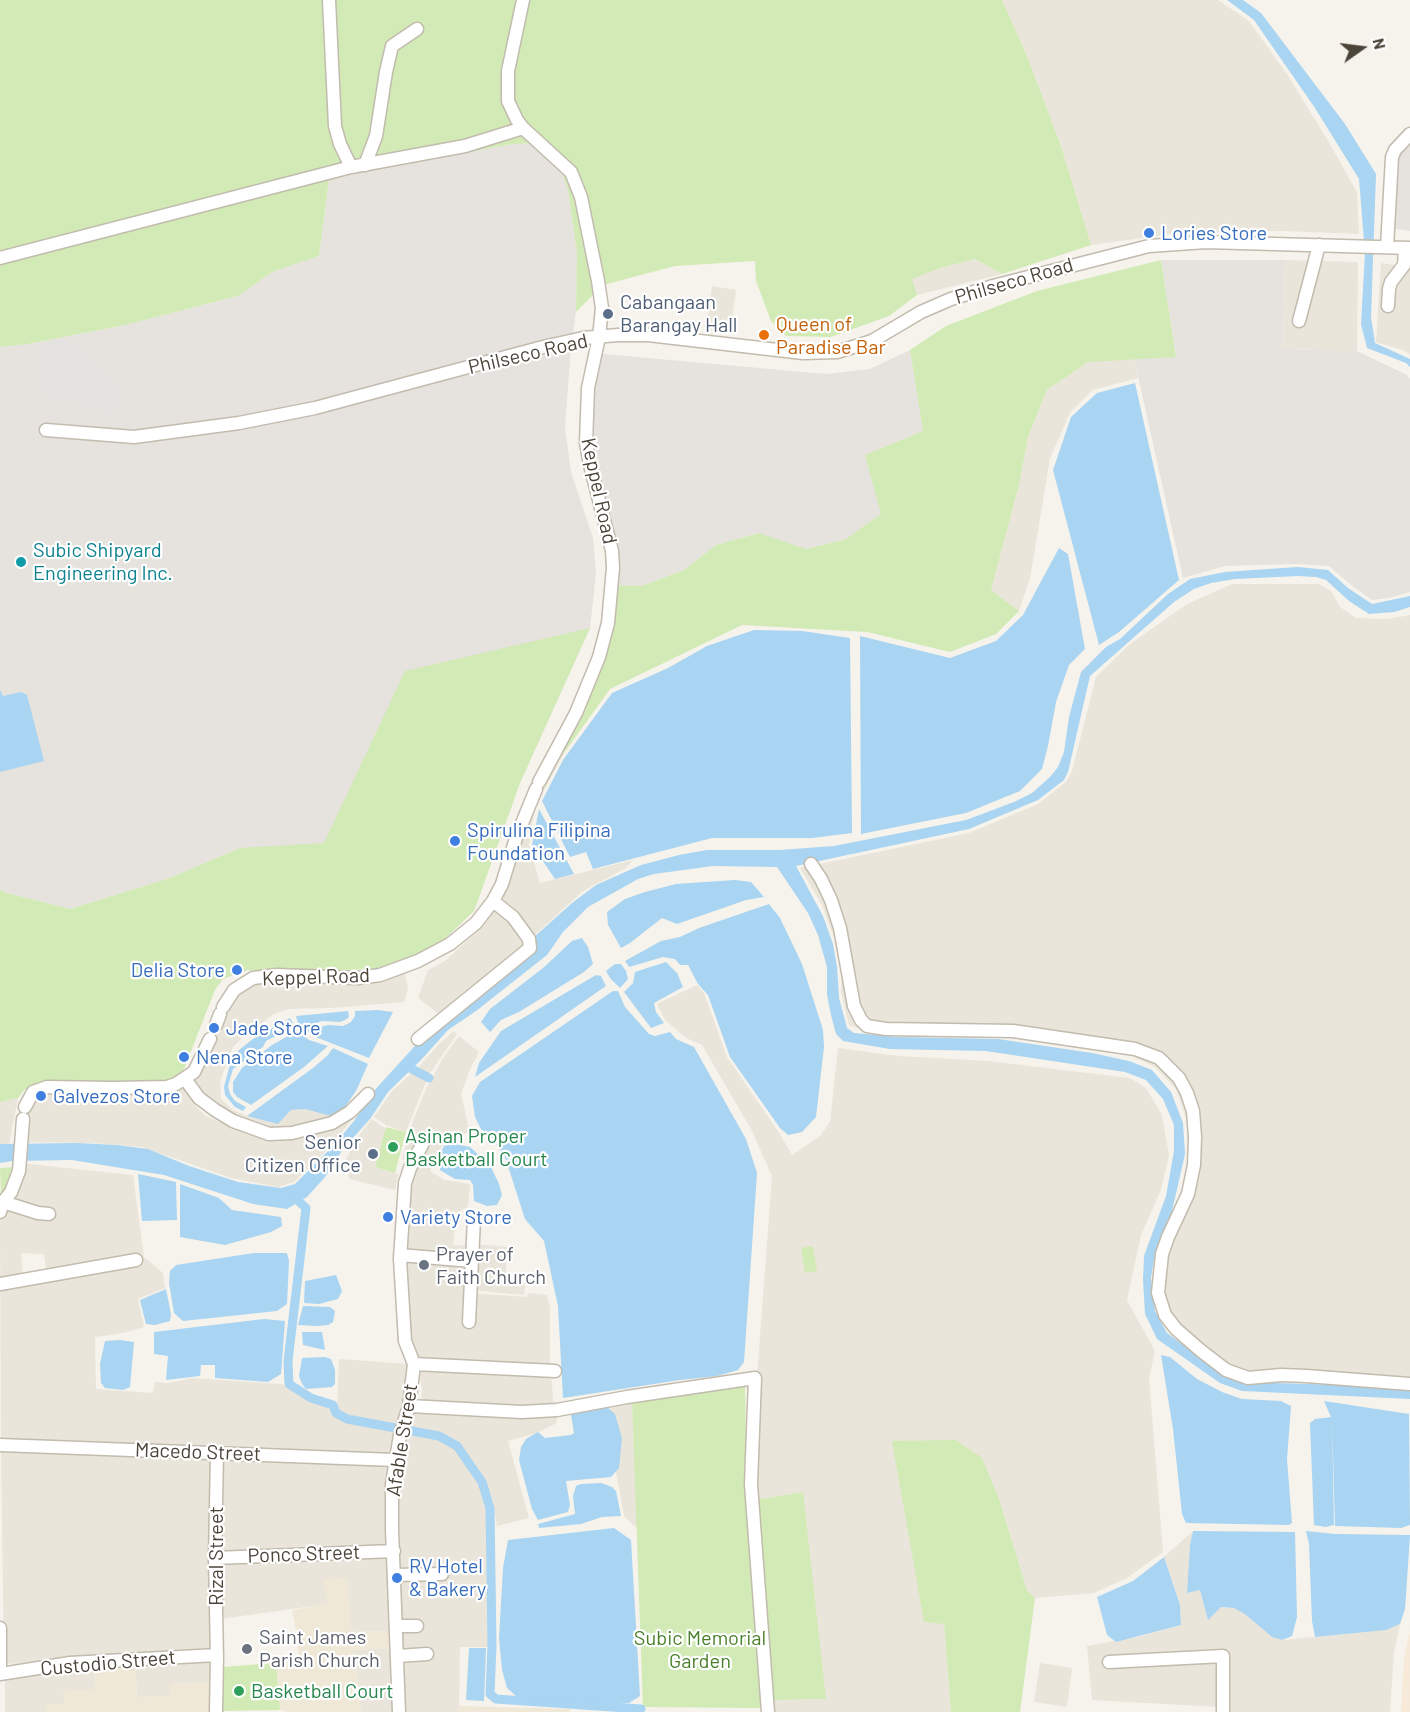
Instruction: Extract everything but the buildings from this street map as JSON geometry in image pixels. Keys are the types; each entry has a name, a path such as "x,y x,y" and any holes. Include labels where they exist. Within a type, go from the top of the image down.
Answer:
{"street":[{"path":"328,0 335,126 340,144 351,167"},
{"name":"Keppel Road","path":"185,1079 196,1069 234,990 253,978 277,975 358,978 380,975 433,954 462,936 476,923 493,901 502,884 516,838 538,785 587,688 601,650 612,601 612,551 586,443 587,400 599,337 601,296 577,184 567,168 523,128 510,108 507,95 508,71 523,0"},
{"path":"365,165 376,136 392,46 417,29"},
{"path":"0,258 351,167 465,146 523,128"},
{"path":"1385,247 1392,157 1395,150 1410,134"},
{"name":"Philseco Road","path":"46,430 135,437 239,423 315,408 564,341 599,337 648,335 803,353 837,352 872,341 927,308 951,298 1124,252 1186,242 1408,248"},
{"path":"1299,321 1319,245"},
{"path":"1388,306 1391,282 1404,265 1408,248"},
{"path":"811,864 821,879 833,906 840,928 854,1006 867,1026 886,1029 1013,1031 1135,1049 1160,1058 1179,1078 1193,1112 1194,1165 1188,1194 1161,1254 1158,1293 1165,1315 1176,1329 1200,1350 1226,1370 1248,1378 1299,1376 1410,1384"},
{"path":"418,1039 530,948 530,939 513,917 493,901"},
{"path":"50,1214 1,1206 11,1192 20,1163 23,1113 31,1094 41,1088 167,1086 185,1079 199,1098 215,1110 233,1121 269,1134 283,1134 332,1124 353,1109 368,1094"},
{"name":"Afable Street","path":"399,1712 392,1484 401,1431 409,1406 414,1364 405,1341 400,1255 405,1183 425,1139"},
{"path":"469,1322 474,1219"},
{"path":"400,1255 471,1261"},
{"path":"0,1284 136,1260"},
{"path":"414,1364 555,1371"},
{"path":"409,1406 522,1412 557,1410 755,1378 751,1492 768,1712"},
{"name":"Macedo Street","path":"0,1445 395,1460"},
{"name":"Rizal Street","path":"216,1453 216,1712"},
{"name":"Ponco Street","path":"215,1558 393,1551"},
{"path":"395,1575 442,1574"},
{"path":"397,1626 417,1626"},
{"path":"0,1628 0,1666"},
{"path":"398,1656 427,1654"},
{"path":"1109,1662 1223,1656 1222,1712"},
{"name":"Custodio Street","path":"0,1674 70,1663 217,1657"}],"shaded area":[{"path":"1002,0 1218,0 1249,21 1287,74 1327,139 1357,192 1359,234 1283,231 1179,233 1091,245 1061,146 1027,56"},
{"path":"1410,142 1410,231 1388,228 1394,157"},
{"path":"534,143 553,161 563,175 568,190 577,253 576,312 565,427 571,472 593,538 596,573 590,628 520,783 474,911 374,969 240,848 167,879 70,909 3,892 0,889 0,347 28,344 125,325 238,296 272,272 319,256 329,179 513,144"},
{"path":"975,259 1002,274 917,295 911,279 940,268"},
{"path":"1161,260 1284,260 1282,349 1357,351 1407,375 1410,379 1410,592 1372,600 1329,566 1296,564 1225,566 1183,578 1134,358 1176,356"},
{"path":"1284,260 1358,262 1357,351 1282,349"},
{"path":"1381,263 1410,267 1410,355 1403,350 1376,342"},
{"path":"712,286 736,290 730,333 706,330"},
{"path":"68,338 95,359 127,394 114,420 66,400 44,407 34,347"},
{"path":"910,350 923,431 865,455 882,514 846,539 806,549 758,533 716,545 684,570 642,586 613,585 591,472 592,353 826,374 870,369"},
{"path":"1134,358 1138,378 1093,390 1071,411 1050,458 1030,578 1019,611 991,590 1019,485 1028,437 1047,390 1088,362"},
{"path":"1232,584 1319,584 1332,592 1340,607 1356,618 1387,619 1410,615 1410,1383 1225,1372 1168,1330 1157,1311 1155,1278 1177,1214 1189,1155 1188,1124 1176,1089 1155,1067 1130,1055 1003,1035 869,1032 849,1025 841,992 842,969 836,943 822,905 800,868 969,833 1038,804 1066,782 1072,771 1096,677 1130,644 1187,604"},
{"path":"548,752 564,753 535,807 529,845 540,883 633,860 626,868 583,891 506,961 461,994 440,1015 418,998 428,970 445,961 486,923 501,901 519,822"},
{"path":"405,974 408,989 404,1002 288,1009 274,1014 233,1047 220,1081 221,1099 233,1110 278,1124 291,1110 305,1109 338,1118 278,1134 212,1107 190,1081 222,1005 248,985 274,982 354,982"},
{"path":"697,985 704,993 727,1057 792,1155 820,1136 830,1122 838,1048 898,1056 988,1061 1130,1078 1146,1088 1162,1115 1169,1155 1161,1190 1141,1235 1127,1300 1155,1351 1149,1378 1163,1552 1127,1578 1094,1593 1035,1598 1027,1590 999,1499 944,1624 951,1712 771,1712 774,1700 825,1699 802,1492 754,1500 753,1429 772,1176 751,1129 702,1045 686,1038 665,1020 657,1004"},
{"path":"454,1031 457,1034 428,1076 417,1069 438,1045"},
{"path":"459,1036 479,1052 461,1094 470,1133 458,1134 443,1144 430,1171 444,1180 470,1184 468,1207 458,1212 446,1212 444,1222 455,1224 453,1245 468,1246 467,1261 402,1256 412,1161 402,1159 414,1118 426,1089 443,1058"},
{"path":"413,1072 427,1079 406,1132 386,1125 374,1117 392,1091"},
{"path":"185,1085 197,1108 206,1116 244,1133 274,1140 355,1115 332,1145 294,1182 278,1187 231,1178 142,1147 93,1143 20,1142 21,1115 27,1099 34,1094"},
{"path":"18,1098 9,1144 0,1144 0,1102"},
{"path":"372,1119 386,1129 375,1167 398,1174 395,1190 349,1179 346,1159 362,1131"},
{"path":"20,1163 133,1175 144,1257 163,1273 165,1288 138,1299 144,1327 95,1337 96,1389 153,1393 155,1382 169,1383 192,1378 282,1384 302,1396 332,1406 334,1414 340,1419 396,1429 391,1455 314,1450 1,1442 0,1223","holes":["21,1253 44,1254 47,1273 23,1278"]},
{"path":"474,1244 508,1247 505,1282 525,1285 524,1295 470,1290"},
{"path":"405,1261 466,1265 463,1323 467,1323 470,1293 527,1297 528,1293 547,1295 550,1308 550,1370 407,1361"},
{"path":"339,1359 409,1364 408,1402 397,1427 348,1418 337,1411"},
{"path":"417,1367 551,1374 554,1409 421,1405 422,1388"},
{"path":"632,1402 638,1529 624,1516 604,1404"},
{"path":"412,1407 556,1412 557,1423 537,1433 508,1441 529,1518 497,1526 492,1498 480,1470 453,1440 430,1431 407,1429"},
{"path":"405,1430 432,1435 458,1450 480,1482 488,1509 491,1647 460,1647 459,1712 402,1712 396,1524 399,1455"},
{"path":"1,1450 214,1457 212,1653 4,1664"},
{"path":"221,1456 391,1464 390,1546 220,1554"},
{"path":"1193,1531 1190,1545 1188,1593 1200,1589 1208,1619 1221,1607 1234,1608 1272,1637 1283,1640 1386,1630 1400,1624 1394,1653 1390,1712 1225,1712 1219,1707 1092,1700 1087,1646 1138,1637 1181,1625 1180,1605 1164,1557"},
{"path":"389,1556 392,1631 350,1632 347,1578 327,1604 221,1619 218,1560"},
{"path":"347,1578 351,1632 392,1631 392,1648 354,1650 361,1712 280,1710 276,1663 299,1661 297,1641 300,1640 292,1610 327,1604 323,1579"},
{"path":"1410,1631 1410,1712 1401,1712 1404,1657"},
{"path":"392,1648 395,1712 361,1712 354,1650"},
{"path":"211,1659 211,1683 170,1684 170,1696 137,1697 135,1663"},
{"path":"135,1663 137,1697 169,1696 170,1684 211,1683 210,1712 46,1712 46,1704 64,1704 63,1691 95,1689 94,1665"},
{"path":"1040,1663 1072,1668 1067,1707 1034,1702"},
{"path":"94,1665 95,1689 64,1704 47,1704 46,1712 5,1712 5,1671"},
{"path":"459,1706 570,1709 570,1712 459,1712"}],"green space":[{"path":"0,0 1002,0 1027,56 1061,146 1091,245 1002,274 975,259 940,268 912,279 917,295 889,316 831,337 786,336 771,321 756,281 755,261 675,266 603,285 576,312 577,253 568,190 563,175 553,161 534,143 513,144 329,179 319,256 272,272 238,296 125,325 28,344 0,347"},
{"path":"1161,260 1176,357 1088,362 1047,390 1028,437 1019,485 991,590 1019,611 996,634 950,652 867,632 742,625 610,689 564,753 548,752 602,651 613,585 642,586 684,570 716,545 759,533 806,549 846,539 881,514 865,455 923,431 910,350 946,326 1037,291"},
{"path":"590,628 520,783 474,911 435,948 408,960 374,969 275,972 248,970 223,979 215,990 182,1074 167,1082 44,1085 25,1089 18,1098 0,1102 0,889 3,892 70,909 167,879 240,848 324,843 405,671"},
{"path":"386,1127 406,1132 395,1173 375,1167"},
{"path":"14,1167 8,1187 1,1196 0,1168"},
{"path":"813,1246 817,1271 805,1273 801,1248"},
{"name":"Subic Memorial Garden","path":"745,1385 747,1516 763,1708 643,1707 632,1402"},
{"path":"956,1440 982,1458 999,1499 1027,1590 1035,1598 1020,1712 951,1712 944,1624 924,1622 892,1441"},
{"path":"803,1492 826,1699 774,1700 754,1500"},
{"path":"276,1663 280,1710 221,1711 221,1667"}],"water":[{"path":"1227,0 1243,0 1261,13 1345,124 1376,174 1371,317 1375,343 1410,359 1410,367 1406,363 1367,348 1361,324 1365,253 1359,179 1315,108 1254,20"},
{"path":"1135,383 1179,580 1119,632 1099,645 1053,470 1071,417 1097,393"},
{"path":"1059,548 1068,554 1085,649 1069,665 1056,702 1042,769 1020,791 966,813 861,834 860,636 950,658 996,641 1023,615"},
{"path":"1298,567 1328,570 1348,588 1372,604 1410,596 1410,607 1394,612 1369,614 1349,601 1326,580 1316,577 1235,579 1211,583 1194,589 1174,602 1090,676 1068,772 1064,780 1038,800 969,829 796,866 823,916 833,944 839,998 847,1028 854,1033 897,1037 998,1039 1092,1053 1129,1061 1152,1070 1171,1092 1183,1123 1185,1154 1172,1211 1154,1259 1151,1278 1155,1311 1167,1333 1225,1376 1242,1382 1410,1387 1410,1399 1242,1391 1220,1383 1157,1339 1145,1314 1143,1280 1144,1256 1166,1196 1174,1151 1174,1125 1163,1099 1146,1080 1125,1072 986,1051 890,1049 843,1041 836,1034 831,1015 827,995 827,967 818,935 808,913 777,867 713,866 654,874 638,879 588,907 563,932 547,955 448,1030 388,1092 370,1119 343,1149 325,1177 307,1197 287,1209 253,1204 164,1175 72,1160 0,1163 0,1144 117,1145 148,1149 189,1166 238,1182 281,1188 295,1184 333,1146 354,1121 373,1092 423,1037 572,903 596,885 641,865 679,855 707,850 780,850 834,846 966,820 1014,802 1032,793 1058,767 1064,752 1069,717 1081,672 1106,647 1120,639 1168,594 1190,579 1225,572"},
{"path":"754,630 802,631 850,638 852,833 812,838 712,838 593,869 586,852 570,857 542,801 563,760 612,693 668,668 707,646"},
{"path":"0,690 3,696 21,692 27,695 44,761 0,772"},
{"path":"539,809 574,874 555,879 532,845"},
{"path":"735,880 751,882 764,897 746,900 677,924 662,918 621,948 608,925 607,912 625,899 676,884"},
{"path":"769,904 780,918 802,964 823,1030 824,1047 816,1117 802,1132 788,1135 780,1128 730,1057 708,995 698,984 688,965 680,965 675,959 663,957 629,967 625,961 661,941 680,937 699,928"},
{"path":"582,938 588,947 593,964 584,972 519,1012 501,1020 490,1032 481,1022 490,1009 543,968 572,941"},
{"path":"666,962 677,973 683,987 654,1003 656,1012 664,1023 651,1028 624,992 633,983 635,972"},
{"path":"615,964 621,964 628,979 620,988 606,971"},
{"path":"596,975 601,976 606,986 475,1077 479,1063 501,1031"},
{"path":"613,991 618,991 625,1007 649,1034 655,1036 670,1032 676,1039 694,1047 746,1139 757,1173 744,1362 738,1370 717,1376 563,1398 558,1306 544,1241 525,1219 505,1157 492,1138 481,1129 475,1117 472,1096 480,1082"},
{"path":"348,1011 349,1017 345,1020 322,1021 314,1024 308,1033 298,1023 296,1016"},
{"path":"355,1011 393,1012 369,1058 313,1036 314,1032 321,1027 343,1026 351,1022"},
{"path":"290,1018 295,1026 266,1041 263,1047 233,1069 228,1086 230,1094 235,1101 246,1107 243,1111 235,1107 225,1095 224,1087 230,1064 239,1050 253,1039"},
{"path":"297,1031 309,1040 328,1046 304,1067 251,1105 237,1097 233,1092 233,1082 242,1068 272,1045"},
{"path":"333,1048 368,1064 357,1089 338,1118 305,1109 291,1110 278,1124 247,1116 313,1068"},
{"path":"451,1143 470,1147 490,1165 502,1195 497,1205 487,1206 474,1201 473,1185 470,1180 455,1179 440,1170 440,1154 444,1146"},
{"path":"138,1174 176,1182 177,1220 142,1221"},
{"path":"180,1184 219,1198 232,1210 281,1217 282,1226 271,1232 225,1245 180,1237"},
{"path":"254,1253 287,1253 289,1261 287,1304 277,1311 183,1321 174,1313 169,1283 170,1271 176,1265"},
{"path":"336,1275 342,1291 338,1299 319,1304 304,1303 305,1281"},
{"path":"166,1289 171,1314 170,1321 155,1325 146,1324 140,1300"},
{"path":"303,1306 330,1307 335,1311 333,1322 317,1326 298,1325"},
{"path":"264,1319 285,1321 281,1374 268,1382 215,1378 215,1365 201,1365 200,1376 166,1380 168,1356 154,1354 154,1332"},
{"path":"302,1332 322,1332 325,1350 303,1345"},
{"path":"105,1341 134,1342 130,1387 123,1390 105,1388 101,1383 100,1364"},
{"path":"1161,1355 1170,1357 1197,1379 1222,1392 1242,1399 1281,1401 1291,1406 1287,1459 1292,1523 1289,1525 1186,1523 1182,1514 1173,1429"},
{"path":"302,1358 331,1359 335,1370 335,1384 332,1387 306,1389 299,1376"},
{"path":"1324,1401 1409,1414 1410,1525 1401,1528 1335,1526 1332,1418 1334,1525 1326,1527 1314,1525 1310,1423 1315,1419 1331,1417"},
{"path":"599,1405 607,1407 615,1414 622,1438 619,1468 611,1477 566,1481 570,1505 568,1512 538,1520 532,1509 519,1460 521,1447 526,1439 538,1432 545,1438 571,1435 574,1433 571,1415 576,1409"},
{"path":"601,1483 616,1491 621,1516 602,1517 581,1524 539,1528 538,1524 575,1514 573,1496 576,1486"},
{"path":"614,1528 631,1540 640,1696 629,1703 587,1703 517,1697 507,1688 502,1670 499,1638 503,1568 508,1540"},
{"path":"1193,1531 1295,1532 1297,1617 1292,1636 1282,1640 1272,1637 1234,1608 1221,1607 1208,1620 1200,1590 1187,1593"},
{"path":"1306,1531 1335,1534 1410,1535 1405,1609 1400,1624 1386,1630 1315,1637 1312,1621 1309,1544"},
{"path":"1164,1557 1180,1605 1181,1625 1116,1642 1107,1635 1097,1597 1133,1581"},
{"path":"469,1648 486,1648 484,1701 466,1700"}],"waterway":[{"path":"406,1066 429,1078"},
{"path":"294,1197 306,1208 288,1361 289,1384 311,1398 333,1405 336,1413 347,1419 439,1436 457,1446 482,1482 490,1508 492,1645 490,1694 496,1699 641,1709"}],"place":[{"name":"Lories Store","path":"1149,233"},
{"name":"Cabangaan Barangay Hall","path":"608,314"},
{"name":"Queen of Paradise Bar","path":"764,335"},
{"name":"Subic Shipyard Engineering Inc.","path":"21,562"},
{"name":"Spirulina Filipina Foundation","path":"455,841"},
{"name":"Delia Store","path":"237,970"},
{"name":"Jade Store","path":"214,1028"},
{"name":"Nena Store","path":"184,1057"},
{"name":"Galvezos Store","path":"41,1096"},
{"name":"Asinan Proper Basketball Court","path":"393,1147"},
{"name":"Senior Citizen Office","path":"373,1154"},
{"name":"Variety Store","path":"388,1217"},
{"name":"Prayer of Faith Church","path":"424,1265"},
{"name":"RV Hotel & Bakery","path":"397,1578"},
{"name":"Saint James Parish Church","path":"247,1649"},
{"name":"Basketball Court","path":"239,1691"}]}
